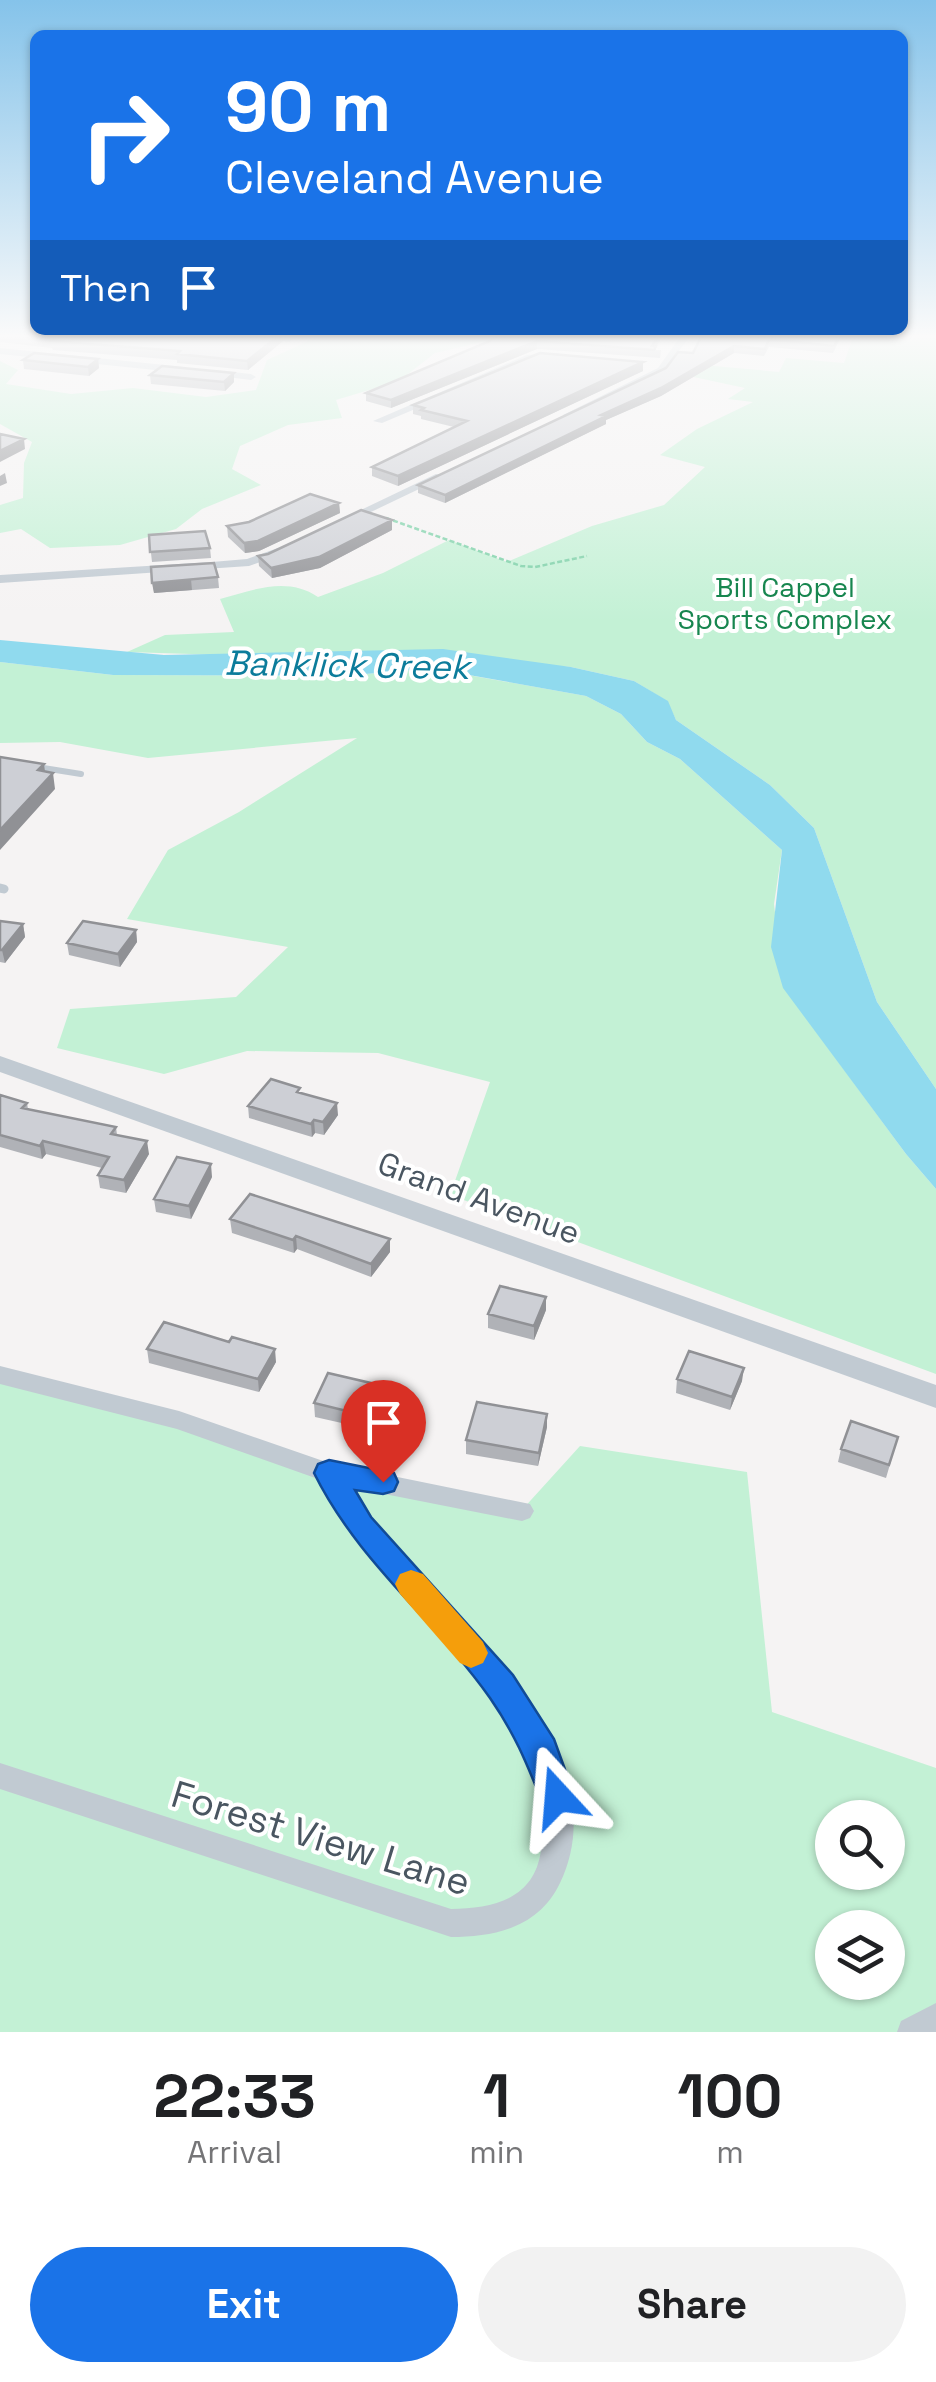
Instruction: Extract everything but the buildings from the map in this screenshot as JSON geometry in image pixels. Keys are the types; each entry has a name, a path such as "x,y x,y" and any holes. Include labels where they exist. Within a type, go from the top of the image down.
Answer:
{"street":[{"path":"338,524 442,475"},
{"path":"0,579 249,562 290,548"},
{"name":"Grand Avenue","path":"0,1064 936,1396"},
{"path":"0,1376 179,1420 329,1473 522,1511"},
{"name":"Forest View Lane","path":"0,1776 451,1923 493,1924 522,1908 546,1881 557,1854 558,1797 542,1751 501,1686 360,1526 329,1473"},
{"path":"912,2032 936,2018"}],"lane":[{"path":"32,766 82,774"}],"path":[{"path":"366,511 521,566 535,568 587,556"}],"green space":[{"path":"14,432 272,432 240,446 232,469 261,485 202,509 176,529 120,545 50,548 21,529 0,533 0,505 23,498 24,463 32,442"},
{"name":"Bill Cappel Sports Complex","path":"693,432 936,432 936,1089 877,1002 814,828 770,785 676,720 667,701 634,681 571,667 375,653 256,656 127,652 165,635 234,632 220,599 245,592 282,586 318,597 383,573 449,540 507,562 592,526 664,505 705,467 660,455"},
{"path":"0,662 113,675 342,676 412,670 468,675 586,696 621,714 647,742 680,759 782,850 774,904 784,988 936,1189 936,1374 450,1195 490,1082 378,1053 247,1051 164,1074 57,1048 70,1009 236,997 288,947 127,919 168,850 239,812 357,738 148,758 60,742 0,743"},
{"path":"0,1375 329,1473 521,1511 580,1446 747,1472 772,1712 936,1768 936,2032 0,2032"}],"water":[{"name":"Banklick Creek","path":"0,640 164,655 443,649 571,667 634,681 668,701 676,720 770,785 814,828 877,1002 936,1089 936,1189 783,988 771,947 782,850 680,759 647,742 621,714 586,696 469,675 412,670 342,676 113,675 0,662"}],"slow traffic":[{"path":"411,1584 471,1653"}],"route":[{"path":"383,1482 329,1473 360,1526 501,1686 542,1751 558,1797"}]}
